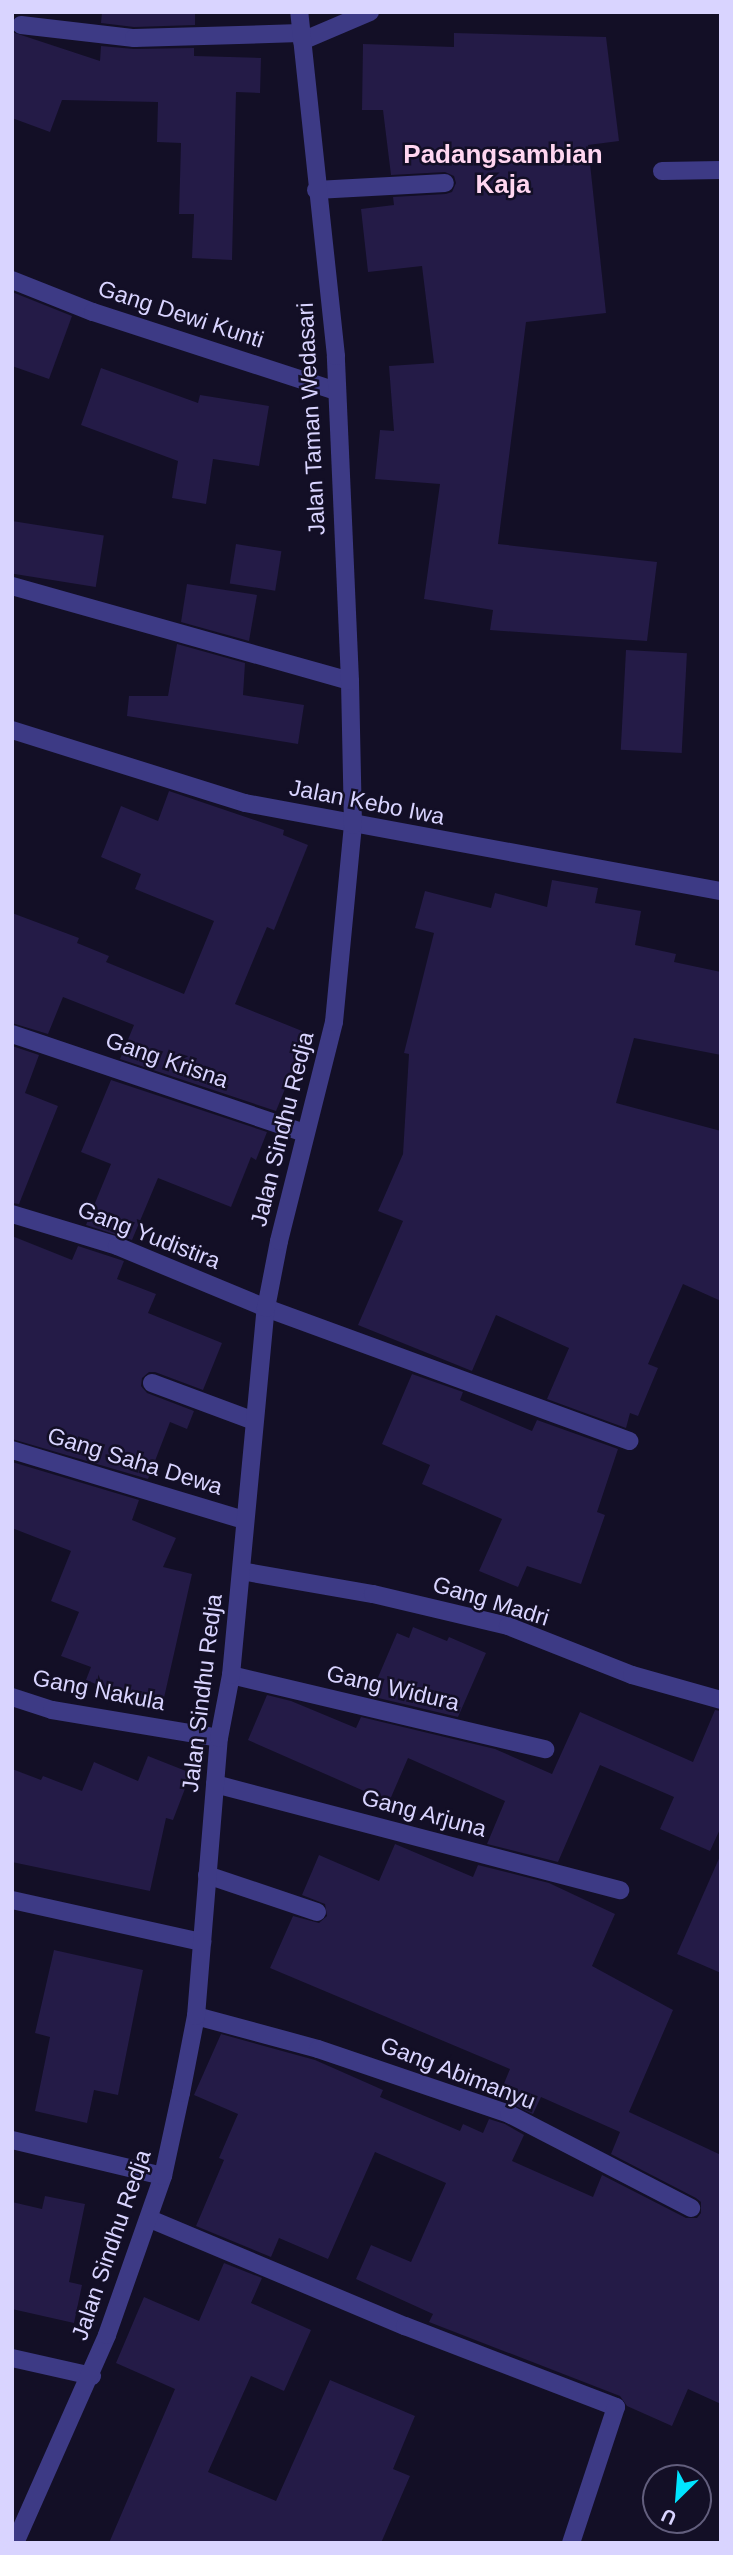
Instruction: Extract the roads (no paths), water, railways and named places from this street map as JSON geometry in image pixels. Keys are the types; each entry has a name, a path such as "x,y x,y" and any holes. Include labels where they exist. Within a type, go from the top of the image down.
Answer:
{"street":[{"name":"Jalan Taman Wedasari","path":"299,12 316,190 336,356 350,681 353,825"},
{"path":"21,25 134,38 301,37 370,12"},
{"path":"662,170 721,170"},
{"path":"316,190 445,183"},
{"name":"Gang Dewi Kunti","path":"12,280 93,312 336,391"},
{"path":"12,586 350,681"},
{"name":"Jalan Kebo Iwa","path":"12,730 245,803 721,891"},
{"name":"Jalan Sindhu Redja","path":"20,2541 92,2376 150,2219 163,2176 196,2016 219,1738 231,1675 266,1308 305,1133 334,1022 353,825"},
{"name":"Gang Krisna","path":"12,1034 305,1133"},
{"name":"Gang Yudistira","path":"12,1214 117,1246 266,1308 629,1441"},
{"path":"152,1383 254,1421"},
{"name":"Gang Saha Dewa","path":"12,1450 244,1520"},
{"name":"Gang Madri","path":"241,1571 373,1594 508,1626 632,1675 721,1700"},
{"name":"Gang Widura","path":"231,1675 545,1749"},
{"name":"Gang Nakula","path":"12,1697 52,1710 219,1738"},
{"name":"Gang Arjuna","path":"215,1784 620,1890"},
{"path":"207,1875 317,1912"},
{"path":"12,1900 202,1942"},
{"name":"Gang Abimanyu","path":"196,2016 318,2049 509,2114 691,2208"},
{"path":"12,2140 163,2176"},
{"path":"150,2219 405,2326 616,2407 570,2543"},
{"path":"12,2358 92,2376"}],"district":[{"name":"Padangsambian Kaja","path":"503,170"}]}
